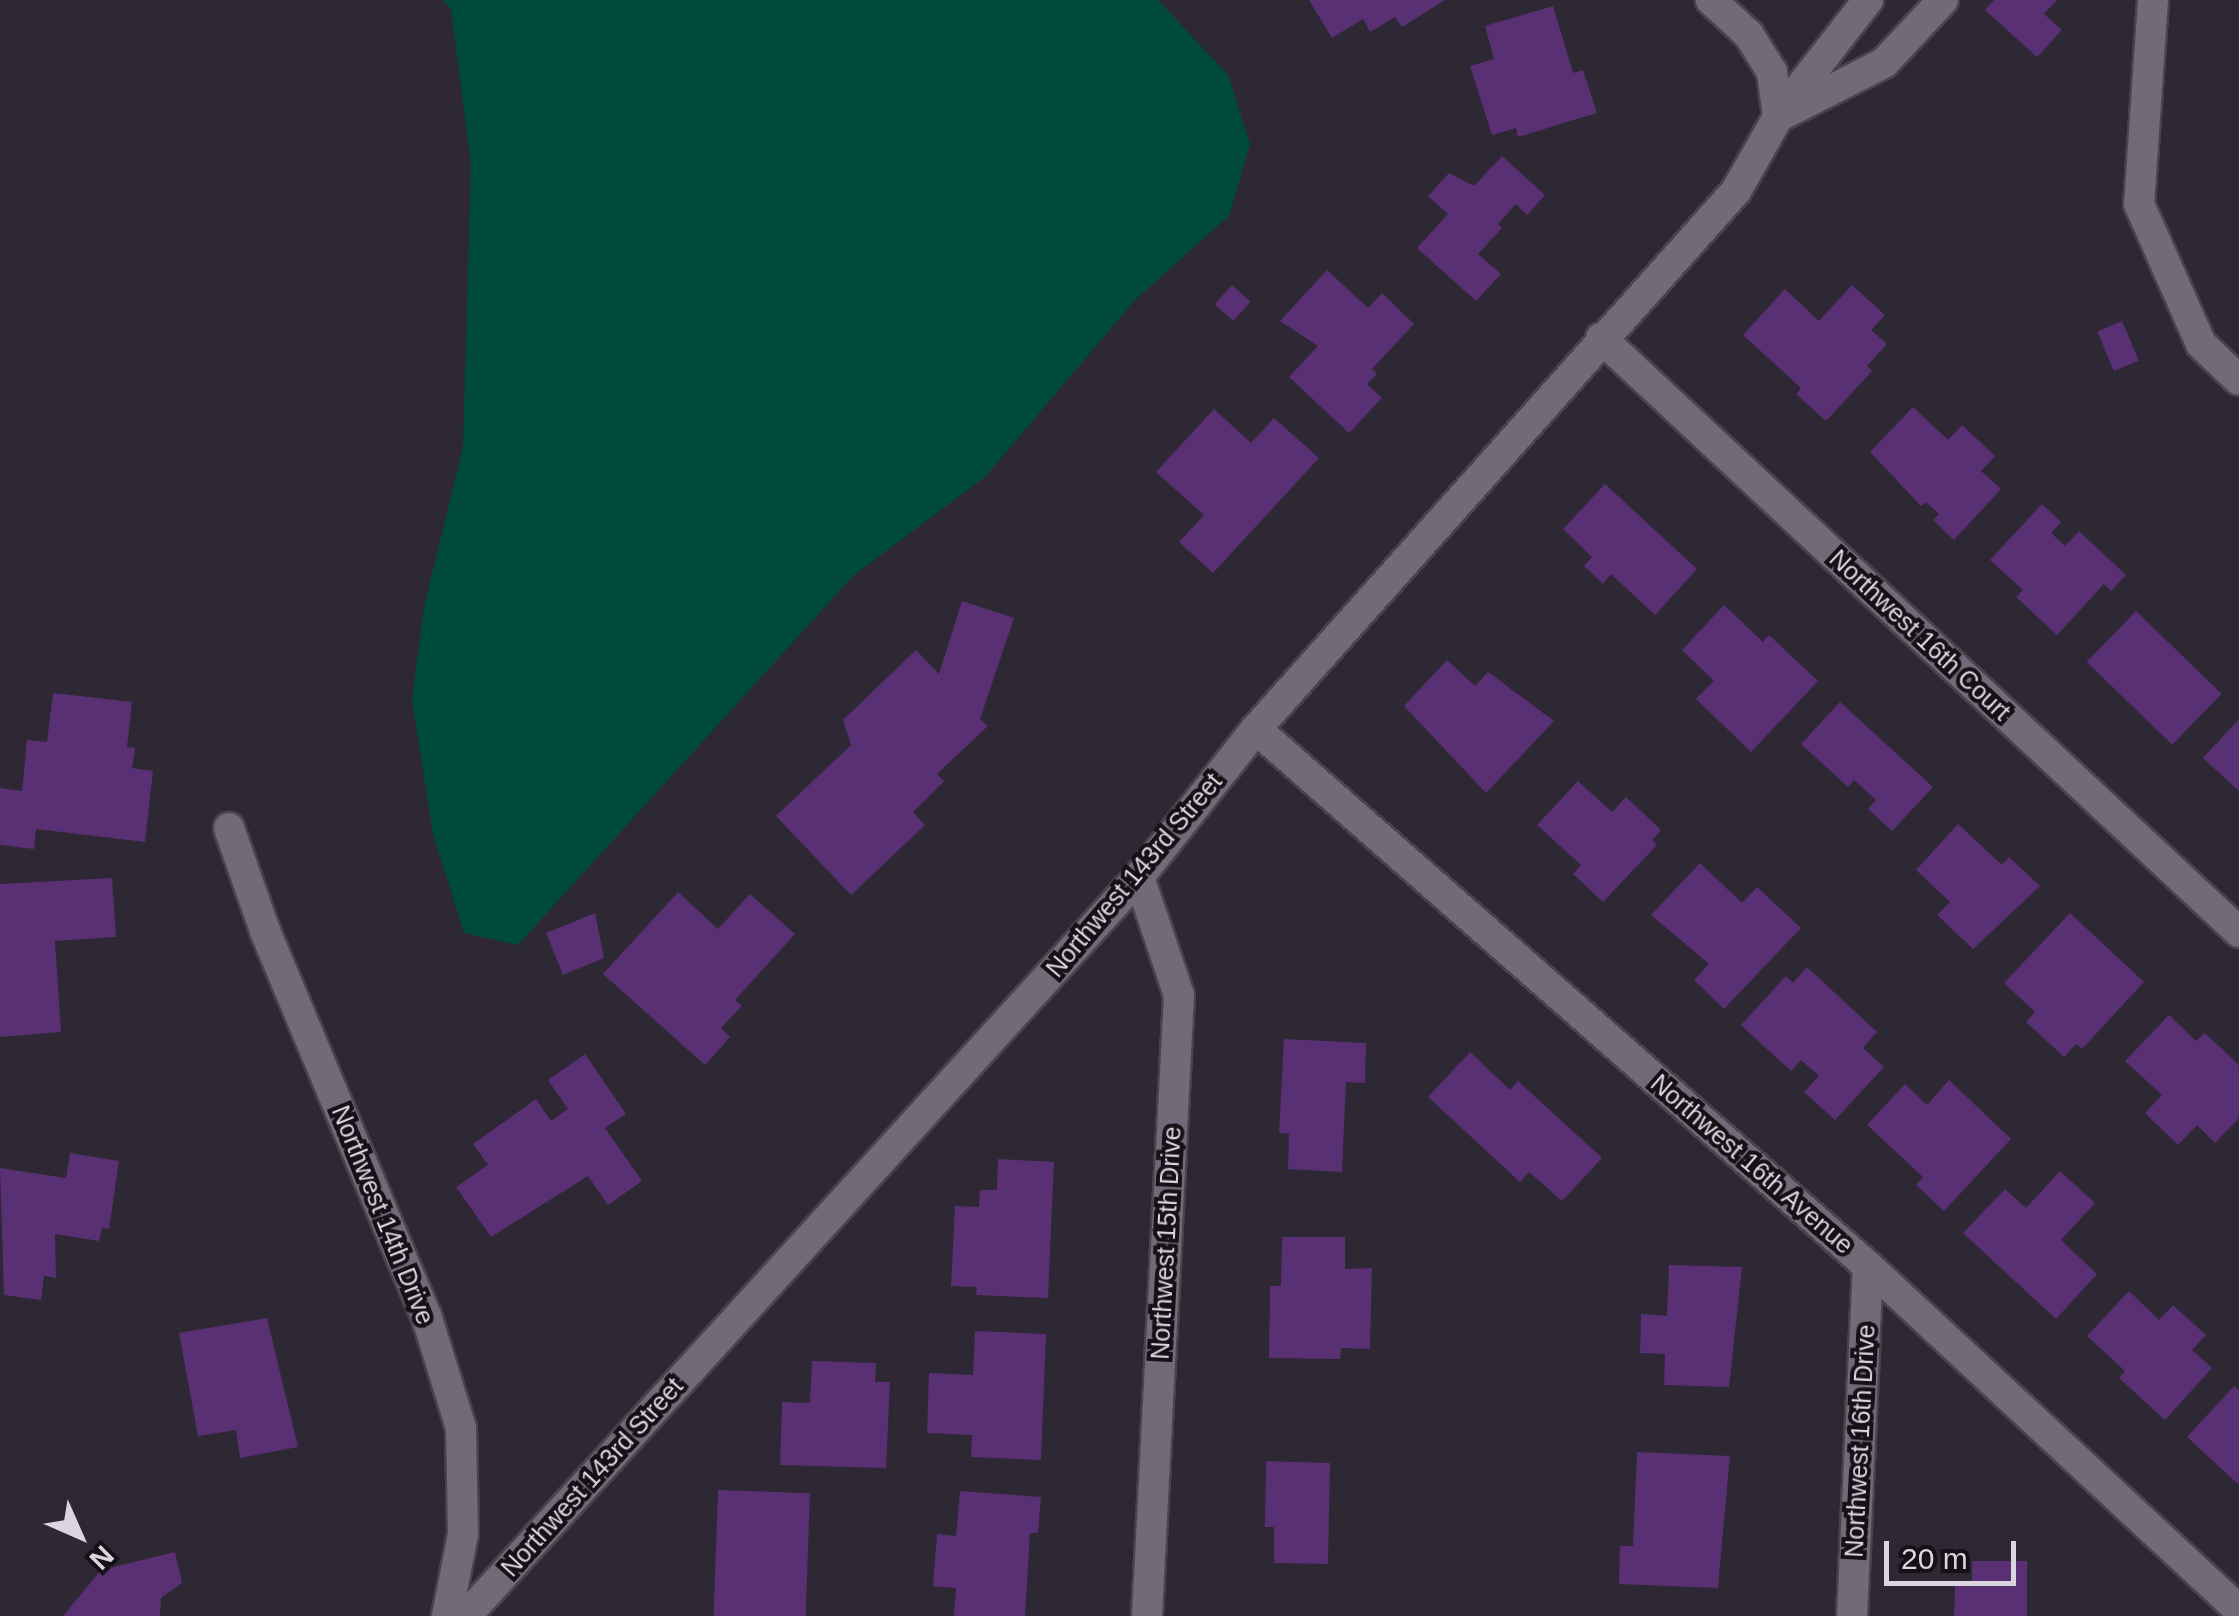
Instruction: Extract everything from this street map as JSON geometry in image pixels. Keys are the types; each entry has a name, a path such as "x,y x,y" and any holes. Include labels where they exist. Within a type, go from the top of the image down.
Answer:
{"street":[{"path":"1711,0 1749,35 1772,72 1778,116 1884,63 1943,0"},
{"name":"Northwest 143rd Street","path":"466,1616 1138,877 1256,729 1736,191 1778,116 1868,0"},
{"path":"2154,0 2138,204 2202,344 2239,380"},
{"name":"Northwest 16th Court","path":"1602,338 2239,932"},
{"name":"Northwest 16th Avenue","path":"1256,729 1868,1266 2239,1610"},
{"name":"Northwest 14th Drive","path":"230,828 265,931 426,1316 461,1428 464,1534 448,1616"},
{"name":"Northwest 15th Drive","path":"1138,877 1179,995 1147,1616"},
{"name":"Northwest 16th Drive","path":"1852,1616 1868,1266"}],"shaded area":[{"path":"443,0 1158,0 1228,75 1250,144 1229,216 1135,300 985,477 853,576 518,945 464,933 433,834 412,700 424,607 463,447 471,165 451,9"}],"building":[{"path":"1309,0 1445,0 1402,27 1395,17 1370,32 1363,19 1332,38"},
{"path":"1994,0 2057,0 2044,14 2062,30 2037,57 1985,10"},
{"path":"1553,6 1573,73 1583,70 1597,113 1518,137 1516,128 1492,135 1470,66 1494,59 1485,26"},
{"path":"1502,156 1545,195 1527,215 1516,204 1498,224 1502,228 1478,254 1501,274 1476,301 1417,248 1448,214 1428,196 1449,173 1474,186"},
{"path":"1327,270 1368,308 1382,293 1414,324 1372,369 1377,374 1367,384 1382,398 1349,433 1289,377 1318,346 1280,321"},
{"path":"1232,285 1251,302 1233,321 1215,304"},
{"path":"1852,285 1885,315 1871,330 1887,344 1867,366 1872,371 1826,421 1796,394 1801,388 1743,335 1785,289 1819,321"},
{"path":"2122,321 2139,361 2114,371 2097,332"},
{"path":"1913,407 1948,440 1962,425 1995,456 1981,471 2001,489 1954,540 1933,520 1939,514 1926,502 1921,506 1870,452"},
{"path":"1214,409 1251,443 1274,418 1319,458 1213,573 1179,542 1204,515 1156,472"},
{"path":"1605,484 1697,569 1655,615 1611,574 1603,584 1584,566 1592,557 1563,529"},
{"path":"2042,504 2061,522 2051,533 2065,546 2079,531 2126,575 2111,591 2104,584 2057,635 2016,597 2023,590 1990,560"},
{"path":"962,601 1014,618 980,719 988,726 937,774 944,781 913,812 925,825 851,895 776,816 851,745 843,720 916,650 939,674"},
{"path":"1724,605 1763,642 1769,635 1818,681 1751,752 1696,699 1714,681 1682,650"},
{"path":"2136,611 2222,694 2172,745 2087,662"},
{"path":"1447,660 1475,686 1488,672 1554,721 1486,793 1404,706"},
{"path":"53,693 132,702 127,747 135,748 132,768 153,771 145,842 36,829 34,849 0,845 0,788 22,791 27,740 47,742"},
{"path":"1840,702 1933,787 1892,831 1868,809 1876,800 1854,780 1848,787 1801,744"},
{"path":"2239,719 2239,791 2203,758"},
{"path":"1578,781 1612,812 1626,797 1661,830 1652,840 1657,845 1603,902 1573,874 1581,865 1537,825"},
{"path":"1958,824 2002,865 2009,857 2040,886 1973,949 1937,915 1950,902 1916,870"},
{"path":"1700,863 1742,903 1757,887 1801,928 1724,1009 1694,980 1709,964 1651,915"},
{"path":"112,878 116,937 55,941 61,1032 0,1037 0,884"},
{"path":"678,892 718,929 750,894 795,934 735,1000 742,1006 721,1028 730,1037 705,1065 603,974"},
{"path":"595,913 604,958 563,975 546,933"},
{"path":"2070,913 2144,982 2082,1049 2076,1044 2064,1057 2026,1022 2035,1012 2004,983"},
{"path":"1807,967 1877,1032 1863,1048 1884,1067 1835,1120 1804,1092 1819,1076 1801,1060 1791,1071 1741,1025 1786,976 1793,983"},
{"path":"2169,1015 2196,1041 2205,1033 2239,1065 2239,1118 2215,1143 2197,1125 2178,1145 2145,1113 2162,1095 2125,1061"},
{"path":"1284,1039 1366,1043 1365,1083 1346,1082 1342,1172 1288,1169 1289,1134 1279,1133"},
{"path":"1470,1052 1510,1090 1518,1081 1602,1158 1562,1201 1529,1172 1520,1182 1428,1097"},
{"path":"585,1054 626,1114 605,1128 642,1181 608,1205 588,1176 491,1237 456,1187 488,1165 473,1144 536,1099 551,1121 568,1109 548,1080"},
{"path":"1949,1080 2011,1139 1944,1211 1916,1185 1923,1177 1867,1125 1905,1084 1927,1105"},
{"path":"70,1153 119,1161 109,1229 102,1228 99,1241 55,1234 56,1278 44,1276 41,1300 4,1295 0,1168 66,1178"},
{"path":"998,1159 1054,1162 1048,1298 976,1295 977,1287 951,1286 955,1206 979,1207 980,1190 997,1190"},
{"path":"2060,1171 2095,1203 2061,1240 2097,1274 2056,1319 1963,1233 2005,1189 2026,1208"},
{"path":"1282,1237 1345,1237 1345,1269 1372,1268 1370,1349 1341,1348 1340,1359 1269,1358 1270,1286 1281,1286"},
{"path":"1669,1265 1742,1267 1729,1387 1664,1385 1665,1354 1640,1353 1641,1314 1667,1316"},
{"path":"2129,1291 2159,1320 2173,1305 2206,1335 2192,1350 2212,1368 2165,1420 2119,1378 2125,1371 2087,1336"},
{"path":"267,1318 298,1447 240,1458 236,1430 198,1436 179,1333"},
{"path":"975,1331 1046,1334 1041,1460 971,1457 972,1435 927,1433 929,1373 973,1375"},
{"path":"812,1361 876,1363 875,1382 890,1382 886,1468 780,1465 782,1402 810,1403"},
{"path":"2234,1386 2239,1390 2239,1485 2187,1437"},
{"path":"1637,1452 1730,1456 1718,1588 1619,1584 1620,1546 1633,1546"},
{"path":"1266,1461 1330,1463 1328,1564 1274,1563 1274,1527 1265,1527"},
{"path":"718,1490 810,1493 806,1616 714,1616"},
{"path":"960,1491 1041,1497 1038,1533 1030,1533 1025,1616 954,1616 956,1588 933,1586 937,1534 956,1536"},
{"path":"175,1552 182,1583 161,1598 160,1616 63,1616 101,1570"},
{"path":"1972,1561 2027,1561 2027,1616 1954,1616 1955,1586 1972,1586"}]}
